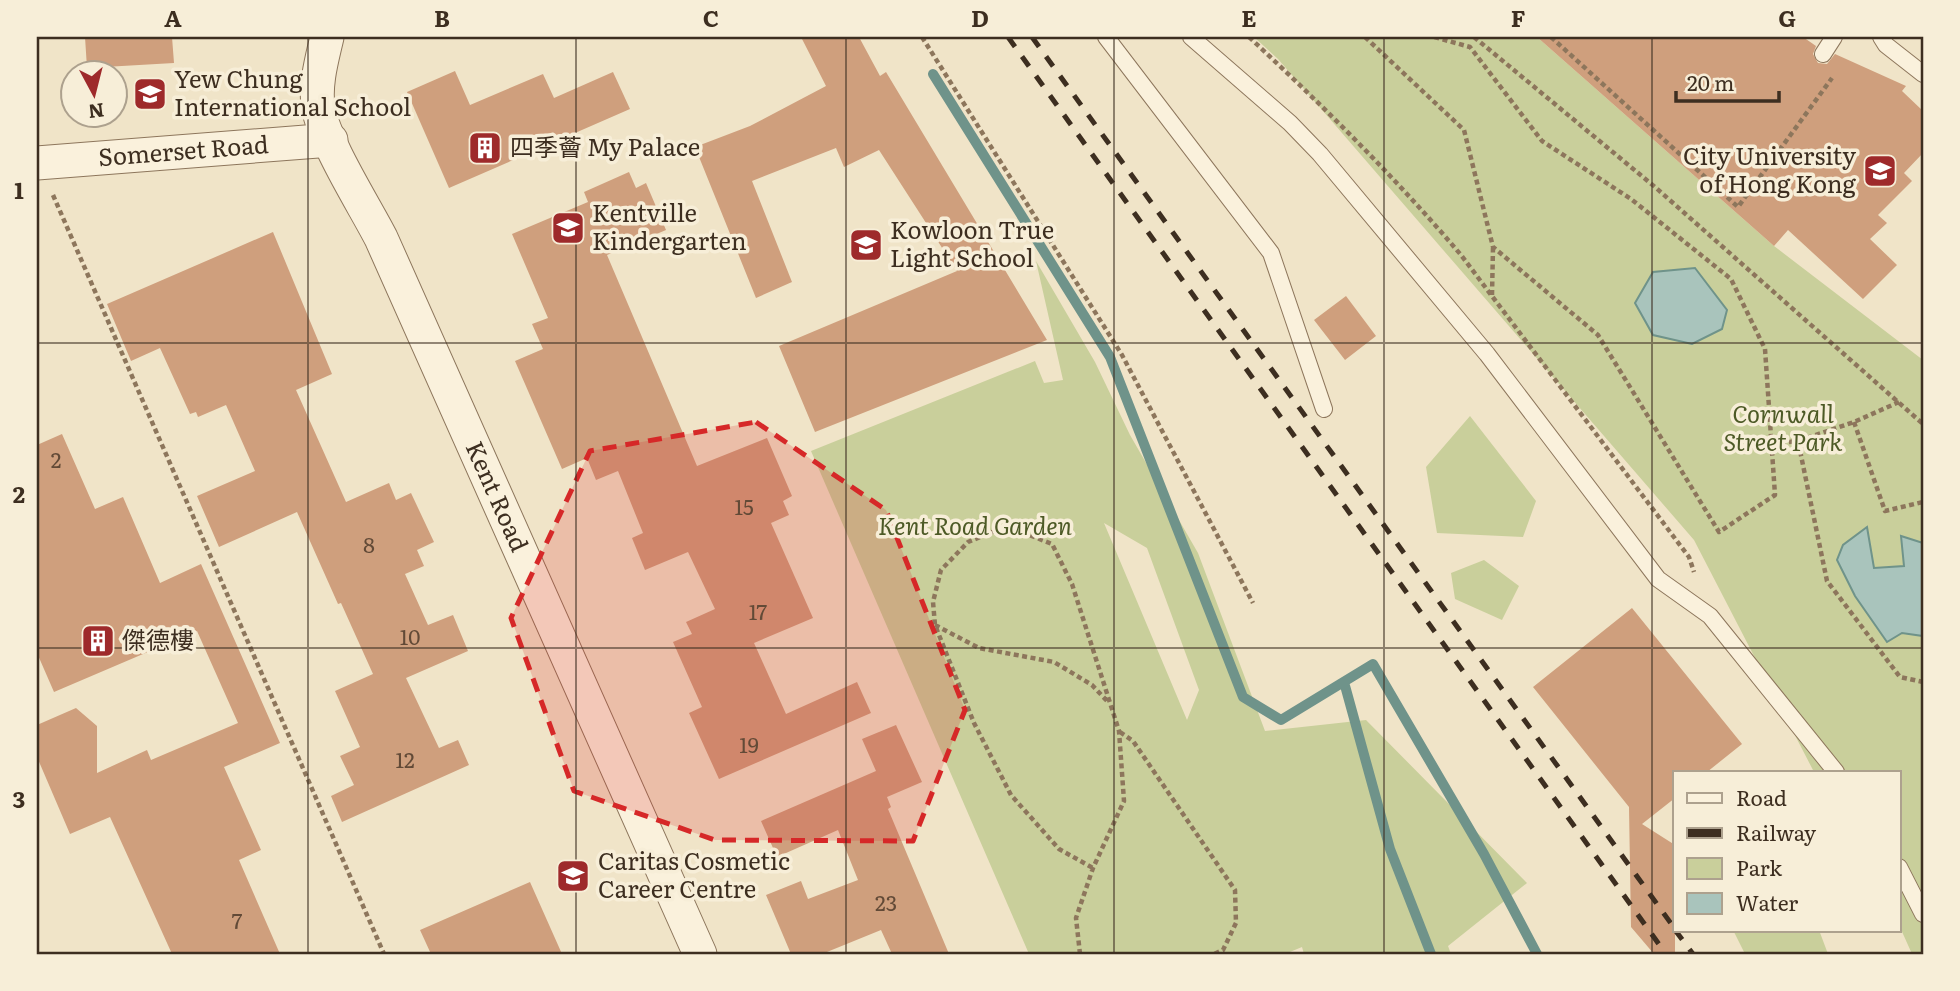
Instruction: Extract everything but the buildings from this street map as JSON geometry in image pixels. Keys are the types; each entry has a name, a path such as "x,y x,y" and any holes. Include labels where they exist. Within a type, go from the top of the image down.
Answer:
{"street":[{"name":"Kent Road","path":"327,37 320,69 318,107 331,141 382,238 700,954"},
{"name":"Somerset Road","path":"43,174 331,141"}],"lane":[{"path":"1106,37 1271,253 1324,409"},
{"path":"1191,37 1290,123 1320,154 1487,354 1658,579 1710,616 1835,771"},
{"path":"1823,54 1834,37"},
{"path":"1881,37 1886,45 1923,74"},
{"path":"1900,869 1923,914"}],"path":[{"path":"922,37 1122,355 1254,603"},
{"path":"1249,37 1321,103 1422,209 1492,295 1689,557 1710,616"},
{"path":"1365,37 1464,130 1493,247 1492,295"},
{"path":"1434,37 1470,47 1542,142 1631,198 1731,279 1765,349 1775,495 1719,532 1598,335 1493,247"},
{"path":"1474,37 1655,187 1923,424"},
{"path":"1551,37 1738,207 1837,71"},
{"path":"43,174 384,954"},
{"path":"1772,444 1798,442 1899,402"},
{"path":"1854,422 1885,511 1923,502"},
{"path":"1798,442 1827,581 1900,677 1923,682"},
{"path":"1080,954 1076,918 1093,868 1124,801 1119,732 1072,584 1052,544 1007,526 968,542 941,570 933,602 936,625 974,723 1012,795 1059,849 1093,868"},
{"path":"936,625 979,648 1054,662 1092,685 1111,705"},
{"path":"1119,732 1133,741 1235,890 1236,923 1223,950 1214,954"}],"highlighted area":[{"path":"756,422 886,510 965,710 913,841 715,840 574,791 511,618 590,451"}],"green space":[{"name":"Cornwall Street Park","path":"1254,37 1537,37 1774,246 1923,360 1923,954 1912,954 1900,927 1900,771 1813,771 1694,540 1278,59"},
{"name":"Kent Road Garden","path":"1036,261 1095,362 1130,435 1198,553 1265,731 1366,720 1527,883 1448,946 1451,954 1304,954 1302,947 1285,954 1029,954 811,451 1035,361 1044,383 1063,380","holes":["1104,523 1147,548 1199,690 1187,720"]},
{"path":"1470,416 1536,501 1523,537 1437,533 1426,467"},
{"path":"1484,560 1519,586 1502,620 1455,599 1451,573"},
{"path":"1734,932 1820,932 1828,954 1745,954"}],"water":[{"path":"1695,268 1727,310 1722,329 1692,344 1653,335 1635,303 1653,272"},
{"path":"1867,527 1874,568 1904,566 1901,536 1923,543 1923,636 1902,633 1887,642 1855,596 1837,560 1843,545"}],"waterway":[{"path":"933,74 1110,357 1243,697 1281,720 1373,664 1484,854 1537,954"},
{"path":"1344,682 1390,849 1431,954"}],"railway":[{"path":"1008,37 1666,954"},
{"path":"1032,37 1673,926"},
{"path":"1676,932 1693,954"}],"place":[{"name":"Yew Chung International School","path":"150,94"},
{"name":"四季薈 My Palace","path":"485,148"},
{"name":"City University of Hong Kong","path":"1880,171"},
{"name":"Kentville Kindergarten","path":"568,228"},
{"name":"Kowloon True Light School","path":"866,245"},
{"name":"傑德樓","path":"98,641"},
{"name":"Caritas Cosmetic Career Centre","path":"573,876"}]}
